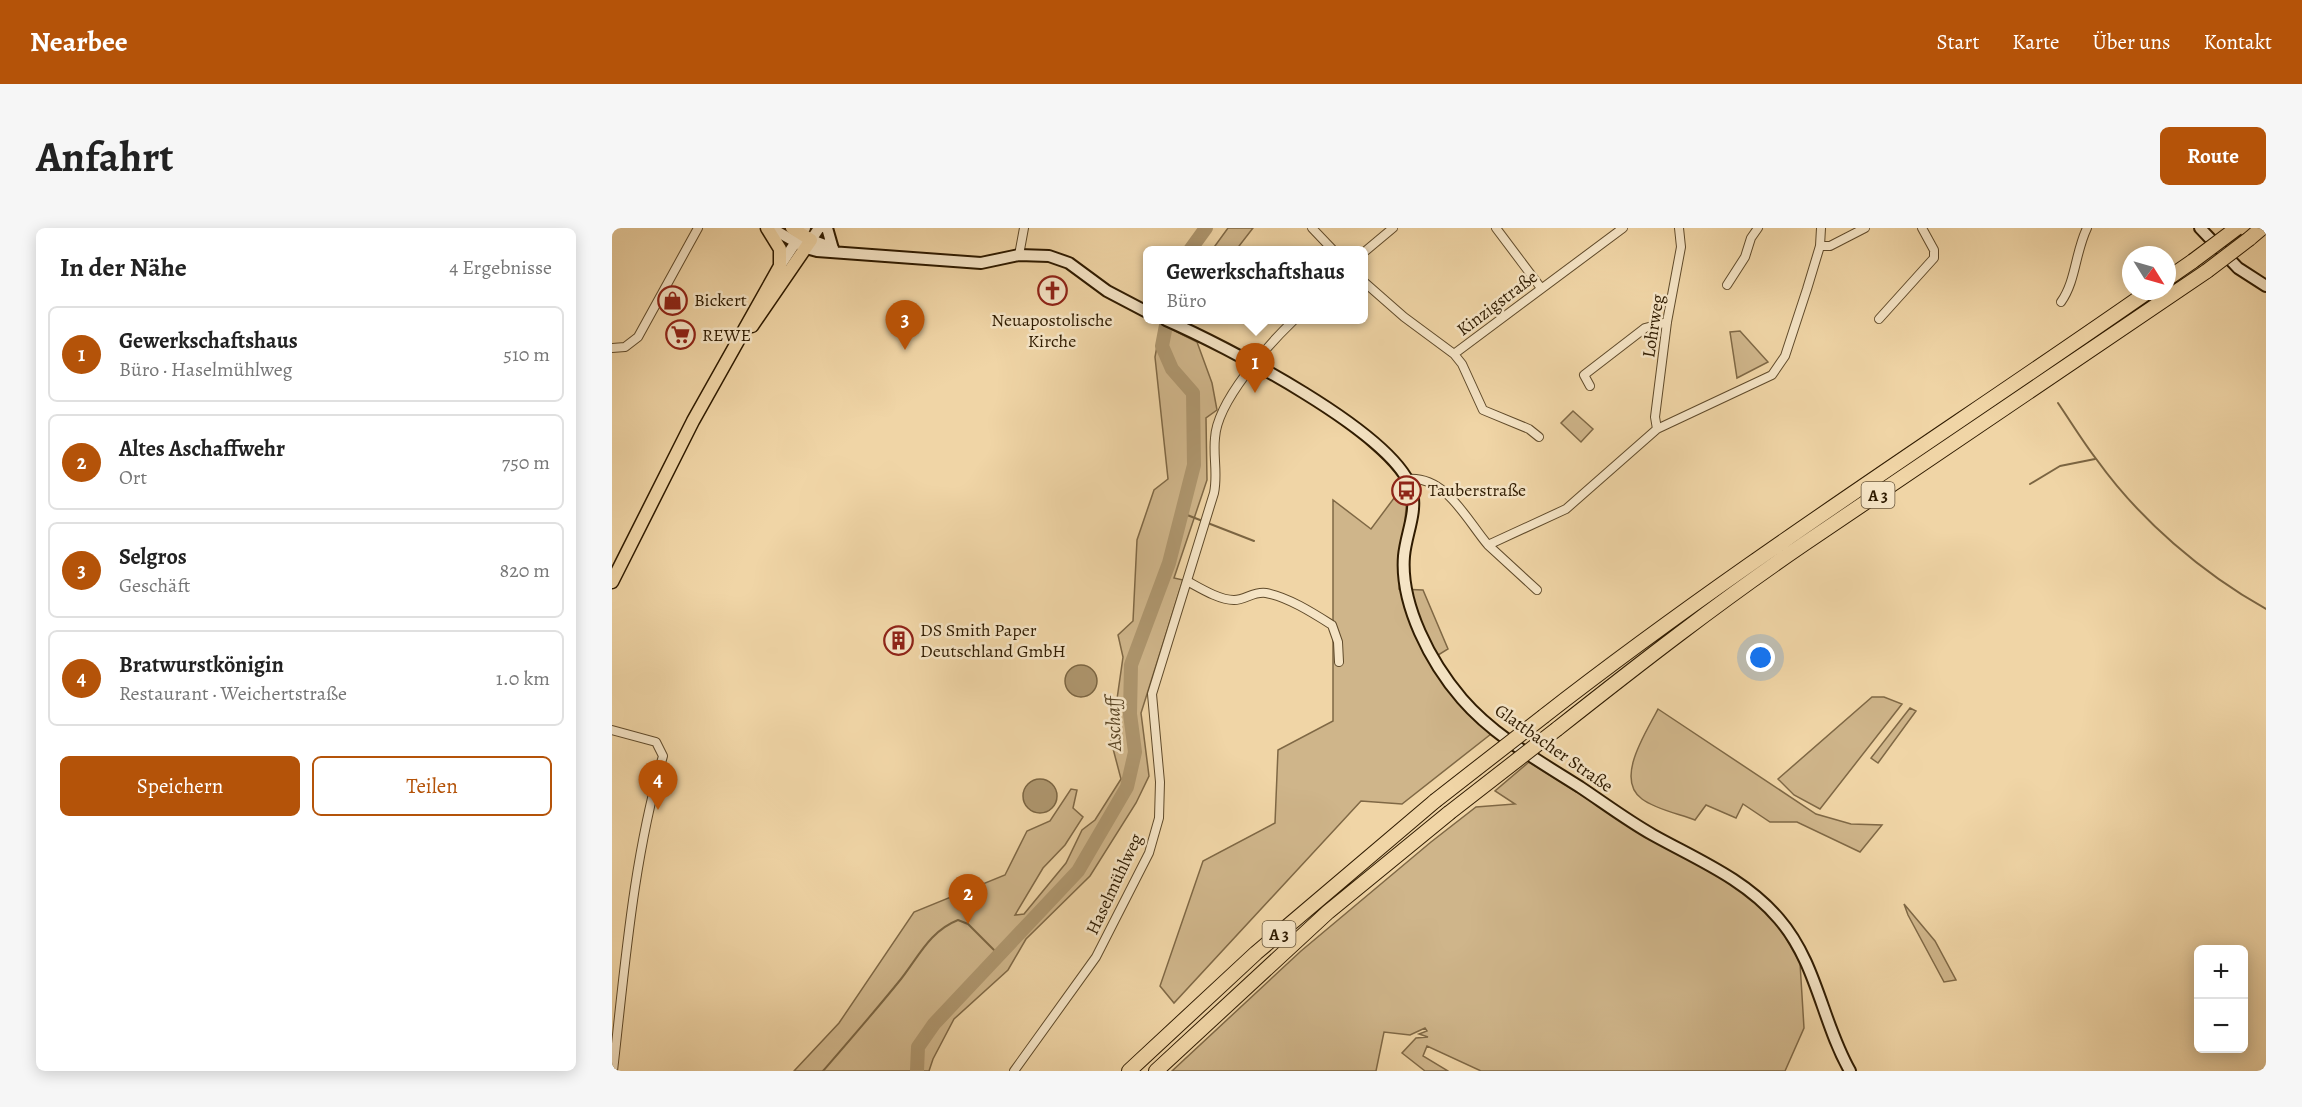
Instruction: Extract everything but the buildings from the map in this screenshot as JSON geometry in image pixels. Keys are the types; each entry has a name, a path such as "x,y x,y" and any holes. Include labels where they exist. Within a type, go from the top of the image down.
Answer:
{"highway":[{"path":"2176,273 2237,228"},
{"name":"A 3","path":"1156,1071 1328,912 1449,813 1557,729 1803,545 1998,415 2206,271 2262,228"},
{"name":"A 3","path":"1129,1071 1256,953 1435,801 1616,660 1793,532 1990,402 2136,300"}],"main road":[{"path":"612,582 721,368 780,266 780,249 769,228"},
{"path":"721,368 802,237"}],"street":[{"path":"612,348 625,347 638,337 698,228"},
{"path":"769,228 837,250 981,263 1019,255 1049,256 1069,263 1107,291 1143,310"},
{"path":"780,266 802,237 819,228"},
{"path":"827,228 837,250"},
{"path":"1019,255 1024,228"},
{"path":"1312,228 1329,246"},
{"path":"1368,249 1394,228"},
{"path":"1496,228 1540,288"},
{"name":"Kinzigstraße","path":"1368,285 1404,317 1454,354 1623,228"},
{"name":"Lohrweg","path":"1657,429 1655,417 1667,322 1681,247 1679,228"},
{"path":"1727,285 1745,257 1751,238 1758,228"},
{"path":"1488,545 1566,508 1657,429 1772,375 1785,356 1820,246 1821,228"},
{"path":"1820,246 1830,246 1865,228"},
{"path":"1879,319 1934,258 1934,250 1922,228"},
{"path":"2061,302 2071,288 2074,262 2086,228"},
{"path":"2200,228 2238,268 2266,286"},
{"path":"1590,386 1584,375 1645,328 1667,322"},
{"name":"Glattbacher Straße","path":"1178,324 1254,362 1372,440 1399,465 1408,479 1414,506 1404,555 1404,573 1410,602 1431,653 1455,690 1492,728 1539,761 1636,824 1726,874 1763,902 1802,951 1838,1049 1850,1071"},
{"name":"Haselmühlweg","path":"1014,1071 1096,957 1149,853 1159,818 1160,782 1152,694 1216,482 1217,425 1254,362 1290,324"},
{"path":"1454,354 1462,364 1483,410 1529,429 1539,438"},
{"path":"1408,479 1422,478 1443,491 1488,545 1537,590"},
{"path":"1187,581 1207,592 1234,600 1255,593 1266,593 1303,608 1332,625 1338,642 1339,662"},
{"path":"612,730 656,742 663,756 651,799 636,877 613,1071"}],"shaded area":[{"path":"1228,228 1253,228 1239,246 1215,246"},
{"path":"1161,324 1197,342 1212,383 1217,410 1206,418 1207,480 1174,578 1183,580 1141,713 1149,776 1136,803 1090,876 1026,939 1008,970 954,1019 929,1071 794,1071 839,1023 914,912 1005,875 1027,831 1050,821 1071,789 1077,790 1073,808 1083,817 1065,845 1043,868 1015,915 1024,914 1066,863 1082,830 1095,820 1121,779 1111,741 1123,657 1118,635 1133,621 1137,540 1154,490 1168,479 1155,357"},
{"path":"1740,331 1768,362 1737,378 1730,332"},
{"path":"1573,411 1593,429 1581,442 1561,423"},
{"path":"1403,486 1407,497 1399,589 1423,590 1448,649 1430,660 1457,700 1491,734 1402,804 1361,801 1174,1003 1160,986 1203,861 1275,823 1278,750 1333,721 1333,500 1371,529"},
{"path":"1081,665 1092,670 1097,681 1092,692 1081,697 1070,692 1065,681 1070,670"},
{"path":"1872,697 1884,697 1902,704 1820,809 1794,795 1778,779"},
{"path":"1910,708 1916,711 1878,763 1871,758"},
{"path":"1658,709 1816,814 1851,824 1882,825 1860,852 1797,822 1770,822 1743,804 1736,818 1706,805 1695,820 1647,803 1634,790 1631,780 1632,768 1635,755"},
{"path":"1529,762 1626,823 1756,898 1780,928 1800,963 1804,1028 1785,1071 1481,1071 1427,1046 1423,1056 1448,1071 1425,1071 1402,1053 1416,1038 1428,1037 1419,1034 1427,1031 1425,1028 1410,1035 1384,1032 1376,1071 1172,1071 1301,951 1431,842 1476,807 1515,804 1495,791"},
{"path":"1040,779 1052,784 1057,796 1052,808 1040,813 1028,808 1023,796 1028,784"},
{"path":"1904,904 1935,941 1956,980 1944,982"}],"waterway":[{"name":"Aschaff","path":"1193,246 1206,228"},
{"name":"Aschaff","path":"917,1071 918,1047 934,1024 1078,871 1127,787 1135,752 1130,714 1131,665 1169,563 1194,465 1193,393 1172,369 1162,346 1166,324"},
{"path":"2058,403 2114,482 2152,524 2196,562 2266,609"},
{"path":"2030,484 2060,466 2095,459"},
{"path":"1182,513 1254,541"},
{"path":"823,1071 892,991 932,937 948,925 958,920 968,924 999,955"}],"place":[{"name":"Neuapostolische Kirche","path":"1052,291"},
{"name":"Bickert","path":"673,300"},
{"name":"REWE","path":"681,335"},
{"name":"Selgros","path":"905,350"},
{"name":"Gewerkschaftshaus","path":"1255,393"},
{"name":"Tauberstraße","path":"1407,490"},
{"name":"DS Smith Paper Deutschland GmbH","path":"899,640"},
{"name":"Bratwurstkönigin","path":"658,810"},
{"name":"Altes Aschaffwehr","path":"968,924"}]}
